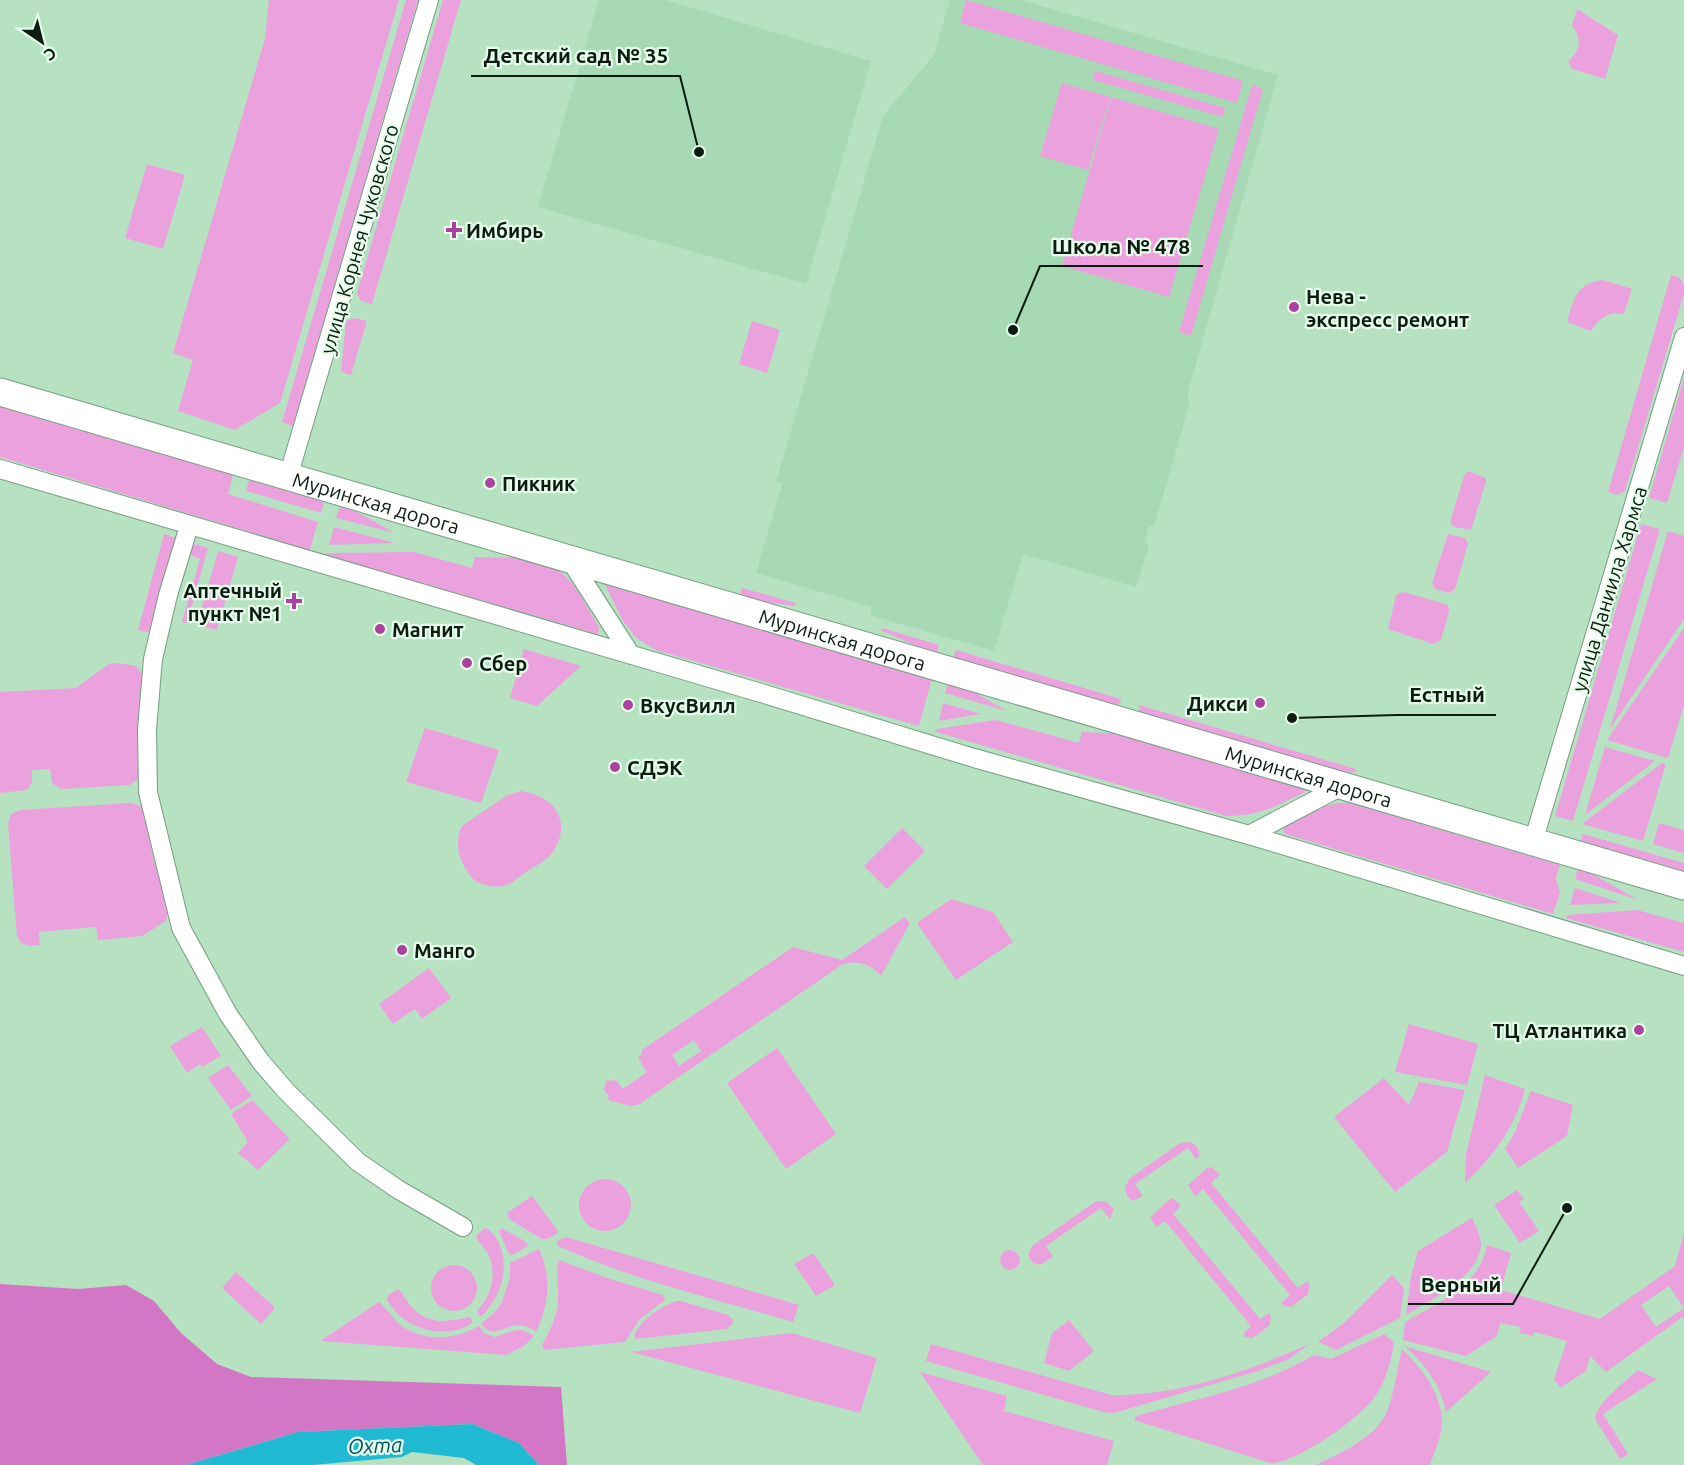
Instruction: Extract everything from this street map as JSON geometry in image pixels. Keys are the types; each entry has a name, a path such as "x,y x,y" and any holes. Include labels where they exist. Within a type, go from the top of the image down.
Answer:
{"street":[{"name":"улица Корнея Чуковского","path":"288,477 429,0"},
{"name":"улица Даниила Хармса","path":"1533,842 1684,337"},
{"name":"Муринская дорога","path":"0,393 1684,886"},
{"path":"0,469 974,758 1249,835 1684,966"},
{"path":"189,526 168,594 153,659 147,729 148,792 181,928 228,1014 261,1062 287,1092 358,1162 399,1190 463,1227"},
{"path":"570,560 631,655"},
{"path":"1249,835 1342,786"}],"shaded area":[{"path":"269,0 399,0 280,403 235,430 178,411 193,360 173,353 265,38"},
{"path":"406,0 418,0 293,426 282,422"},
{"path":"443,0 461,0 372,304 361,301 357,293"},
{"path":"599,0 665,0 871,61 806,284 538,207"},
{"path":"950,0 1021,0 1278,75 1188,392 1189,406 1154,527 1149,526 1145,542 1149,545 1136,587 1023,554 994,651 870,615 872,607 756,573 782,484 776,482 883,116 934,55"},
{"path":"966,0 1243,81 1237,103 960,23"},
{"path":"1577,9 1618,35 1605,79 1572,69 1568,61 1579,45 1578,35 1572,26"},
{"path":"1095,71 1225,108 1223,117 1093,80"},
{"path":"1062,83 1110,97 1088,170 1040,156"},
{"path":"1252,85 1263,89 1191,336 1179,332"},
{"path":"1111,97 1219,129 1169,297 1062,266"},
{"path":"147,164 185,175 163,249 125,238"},
{"path":"1671,275 1682,281 1684,294 1625,491 1617,495 1608,492"},
{"path":"1603,280 1632,289 1624,314 1605,317 1591,331 1567,322 1574,300 1581,289"},
{"path":"355,318 367,321 351,375 341,372 346,321"},
{"path":"752,321 780,330 767,373 739,364"},
{"path":"1684,377 1684,447 1667,503 1649,498"},
{"path":"0,406 233,475 228,494 318,522 310,550 0,457"},
{"path":"1467,472 1486,478 1471,530 1451,524"},
{"path":"249,480 324,502 321,513 246,491"},
{"path":"340,507 357,512 395,533 336,518"},
{"path":"1641,524 1660,529 1573,821 1555,816"},
{"path":"334,527 395,543 329,545"},
{"path":"1668,531 1684,536 1684,619 1610,729"},
{"path":"164,534 176,538 151,633 138,630"},
{"path":"1448,534 1465,538 1468,544 1455,589 1449,593 1435,589 1432,583"},
{"path":"191,543 208,548 187,623 182,622 200,559 189,554"},
{"path":"218,551 238,557 217,630 197,625"},
{"path":"414,552 472,568 475,557 527,560 552,567 572,583 599,627 599,631 597,634 326,555 326,553"},
{"path":"609,582 932,678 919,726 656,650 636,638 623,621 605,585"},
{"path":"742,588 796,603 795,606 744,599 740,593"},
{"path":"1404,592 1449,607 1441,640 1433,644 1388,629 1396,596"},
{"path":"882,628 939,645 936,654 882,631"},
{"path":"1684,628 1684,705 1668,758 1607,740"},
{"path":"524,649 581,666 537,706 510,698"},
{"path":"956,650 1121,699 1120,703 1114,707 953,659"},
{"path":"109,664 136,666 143,675 139,778 130,785 61,789 52,783 50,769 32,770 32,782 27,790 0,793 0,692 76,688"},
{"path":"948,682 967,688 1007,711 945,693"},
{"path":"943,703 981,714 939,721"},
{"path":"1139,705 1356,769 1355,773 1318,767 1139,715"},
{"path":"996,720 1079,743 1082,732 1127,734 1308,788 1305,792 1268,809 1239,816 1227,816 936,732 937,729"},
{"path":"425,728 499,750 481,803 406,782"},
{"path":"1605,747 1655,761 1585,815"},
{"path":"1662,763 1666,764 1643,841 1582,824"},
{"path":"520,791 542,798 557,812 561,821 558,842 547,859 509,884 493,886 479,883 471,876 460,856 458,841 462,826 506,796"},
{"path":"131,803 141,806 145,812 153,857 168,910 166,921 142,936 98,940 96,927 39,932 40,945 23,944 17,936 8,824 11,814 20,810"},
{"path":"1338,803 1350,803 1560,865 1556,878 1560,893 1553,914 1285,834 1283,830 1285,827 1319,808"},
{"path":"1659,823 1684,830 1684,853 1653,844"},
{"path":"902,828 925,851 887,889 864,866"},
{"path":"1583,834 1684,863 1684,871 1581,841"},
{"path":"1578,869 1591,873 1638,900 1575,879"},
{"path":"1575,888 1621,903 1570,905"},
{"path":"951,899 993,912 1013,942 956,980 917,923"},
{"path":"1637,910 1684,923 1684,952 1566,918 1567,915"},
{"path":"905,917 910,923 881,976 873,968 864,964 843,964 638,1105 630,1106 608,1100 609,1096 604,1090 607,1080 615,1079 623,1089 647,1072 638,1058 642,1050 793,947 842,960","holes":["694,1040 701,1051 679,1066 672,1055"]},
{"path":"429,968 451,998 422,1019 415,1009 393,1024 379,1004"},
{"path":"1409,1024 1478,1044 1467,1085 1395,1072"},
{"path":"202,1027 221,1056 202,1067 200,1064 187,1073 170,1046"},
{"path":"777,1048 836,1134 786,1169 727,1083"},
{"path":"228,1065 252,1096 231,1110 208,1078"},
{"path":"1485,1075 1525,1089 1521,1103 1502,1140 1465,1183 1466,1154"},
{"path":"1384,1078 1409,1105 1419,1082 1465,1090 1447,1152 1395,1192 1334,1117"},
{"path":"1531,1091 1573,1105 1567,1136 1518,1168 1505,1149 1516,1130"},
{"path":"252,1100 290,1139 258,1170 238,1153 248,1142 231,1114"},
{"path":"1190,1142 1198,1149 1199,1156 1196,1159 1188,1148 1135,1184 1143,1196 1133,1201 1127,1196 1125,1188 1129,1179 1180,1143"},
{"path":"1212,1167 1220,1175 1211,1183 1298,1288 1307,1281 1310,1285 1308,1294 1291,1307 1281,1303 1290,1295 1203,1189 1195,1196 1188,1185 1207,1168"},
{"path":"605,1179 619,1183 627,1191 631,1205 627,1219 619,1227 605,1231 591,1227 583,1219 579,1205 583,1191 591,1183"},
{"path":"1517,1190 1524,1199 1519,1202 1539,1231 1520,1243 1494,1205"},
{"path":"532,1196 558,1231 547,1239 542,1239 509,1219 507,1213"},
{"path":"1173,1198 1181,1206 1173,1214 1260,1319 1269,1313 1270,1325 1253,1338 1245,1337 1243,1334 1251,1326 1165,1221 1156,1227 1150,1217"},
{"path":"1103,1201 1114,1210 1110,1219 1101,1208 1046,1246 1053,1257 1040,1265 1033,1263 1028,1255 1032,1246 1095,1202"},
{"path":"1472,1218 1481,1245 1472,1267 1452,1287 1406,1315 1411,1276 1418,1251"},
{"path":"485,1228 491,1231 498,1241 504,1261 504,1271 494,1300 482,1316 479,1316 477,1311 490,1291 493,1275 487,1252 476,1236"},
{"path":"502,1228 526,1242 528,1246 512,1255 509,1254 499,1231"},
{"path":"1684,1233 1684,1308 1684,1316 1606,1372 1590,1356 1586,1371 1560,1388 1554,1379 1567,1341 1534,1332 1533,1336 1519,1333 1521,1327 1500,1323 1497,1336 1466,1356 1403,1340 1405,1322 1443,1300 1467,1282 1483,1259 1487,1245 1511,1253 1501,1290 1600,1319 1675,1266","holes":["1669,1286 1684,1308 1656,1327 1641,1305"]},
{"path":"566,1237 799,1305 793,1322 674,1288 615,1269 558,1246 557,1241"},
{"path":"539,1249 546,1270 547,1291 544,1312 536,1332 519,1325 493,1331 487,1330 481,1324 495,1312 502,1302 510,1277 510,1263"},
{"path":"1010,1250 1017,1253 1020,1260 1017,1267 1010,1270 1003,1267 1000,1260 1003,1253"},
{"path":"813,1253 835,1285 816,1296 794,1264"},
{"path":"559,1260 663,1295 665,1300 639,1320 625,1342 544,1350 542,1345 556,1314 558,1303 557,1267"},
{"path":"454,1265 470,1272 477,1288 470,1304 454,1311 438,1304 431,1288 438,1272"},
{"path":"236,1272 275,1308 261,1324 222,1288"},
{"path":"1392,1275 1404,1288 1400,1318 1336,1350 1318,1342 1345,1322"},
{"path":"0,1284 78,1289 126,1285 154,1301 181,1333 217,1364 251,1377 561,1387 567,1465 539,1465 519,1443 472,1424 298,1432 186,1465 0,1465"},
{"path":"398,1289 409,1304 423,1316 437,1321 470,1317 473,1322 459,1329 442,1332 417,1326 400,1316 387,1300 388,1295"},
{"path":"676,1301 728,1315 733,1320 732,1325 727,1329 636,1339 634,1335 646,1319 657,1310"},
{"path":"379,1302 398,1323 417,1334 448,1337 479,1326 484,1333 494,1337 519,1330 534,1336 524,1346 506,1355 320,1341"},
{"path":"1069,1320 1094,1351 1069,1371 1044,1363 1052,1333"},
{"path":"792,1333 877,1358 860,1413 631,1352"},
{"path":"1384,1334 1394,1342 1387,1372 1374,1398 1355,1417 1326,1439 1281,1462 1270,1463 1134,1420 1136,1416 1250,1384 1314,1355 1331,1359"},
{"path":"931,1344 1111,1395 1163,1391 1213,1380 1262,1364 1310,1344 1287,1360 1258,1371 1114,1413 1103,1412 926,1361"},
{"path":"1404,1346 1491,1372 1446,1412 1431,1376"},
{"path":"1402,1349 1429,1382 1439,1402 1441,1433 1430,1465 1316,1465 1358,1443 1383,1419 1390,1402"},
{"path":"1638,1370 1657,1379 1603,1414 1628,1454 1620,1459 1595,1419 1600,1406 1606,1399"},
{"path":"920,1372 1007,1396 1004,1411 1114,1441 1107,1465 983,1465"}],"water":[{"name":"Охта","path":"472,1424 519,1443 539,1465 476,1465 464,1458 412,1452 402,1457 313,1465 186,1465 298,1432"}],"place":[{"name":"Детский сад № 35","path":"699,152"},
{"name":"Имбирь","path":"454,230"},
{"name":"Нева - экспресс ремонт","path":"1294,307"},
{"name":"Школа № 478","path":"1013,330"},
{"name":"Пикник","path":"490,483"},
{"name":"Аптечный пункт №1","path":"294,601"},
{"name":"Магнит","path":"380,629"},
{"name":"Сбер","path":"467,663"},
{"name":"Дикси","path":"1260,703"},
{"name":"ВкусВилл","path":"628,705"},
{"name":"Естный","path":"1292,718"},
{"name":"СДЭК","path":"615,767"},
{"name":"Манго","path":"402,950"},
{"name":"ТЦ Атлантика","path":"1639,1030"},
{"name":"Верный","path":"1567,1208"}]}
